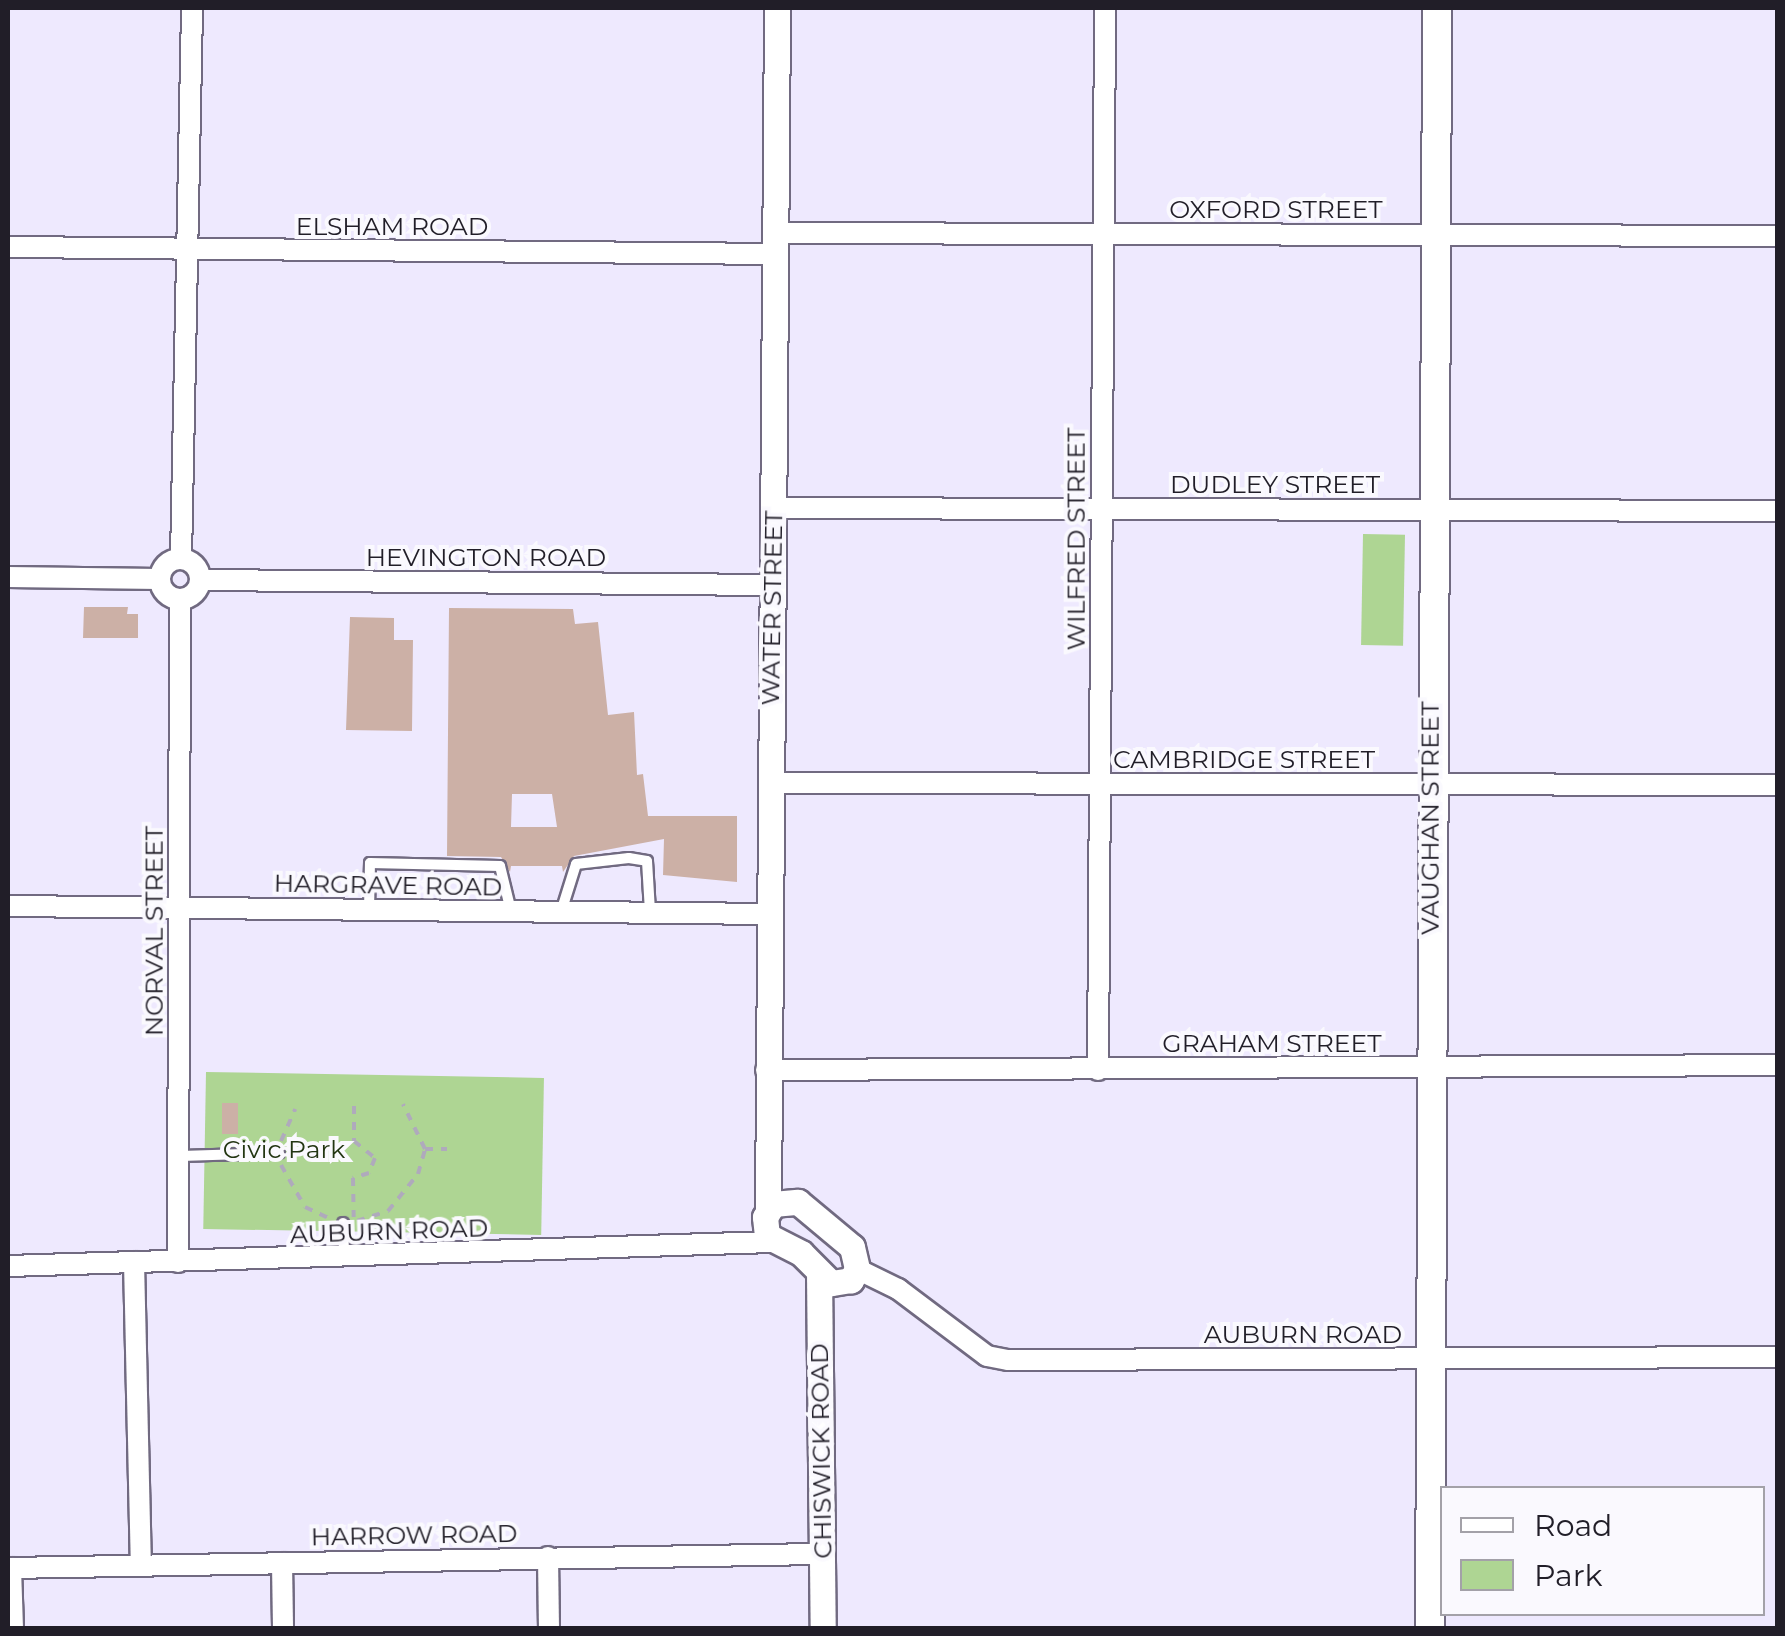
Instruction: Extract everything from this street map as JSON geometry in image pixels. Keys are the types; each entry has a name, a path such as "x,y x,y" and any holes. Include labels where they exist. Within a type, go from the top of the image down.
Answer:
{"main road":[{"name":"VAUGHAN STREET","path":"1430,1628 1430,784 1437,8"}],"street":[{"path":"181,558 192,8"},
{"name":"WATER STREET","path":"772,1242 764,1230 768,1210 776,8"},
{"name":"WILFRED STREET","path":"1098,1070 1106,8"},
{"name":"OXFORD STREET","path":"775,244 1102,234 1778,236"},
{"name":"ELSHAM ROAD","path":"8,247 775,244"},
{"name":"DUDLEY STREET","path":"773,508 1778,510"},
{"path":"181,558 193,563 200,580 196,592 180,600 163,591 160,579 166,564 181,558"},
{"path":"8,577 160,579"},
{"name":"HEVINGTON ROAD","path":"200,580 772,584"},
{"name":"NORVAL STREET","path":"178,1262 180,600"},
{"name":"CAMBRIDGE STREET","path":"770,783 1778,785"},
{"name":"HARGRAVE ROAD","path":"8,906 768,914"},
{"name":"GRAHAM STREET","path":"766,1070 1778,1066"},
{"path":"768,1210 781,1201 807,1207 847,1241 857,1269 838,1284 819,1273 801,1252 772,1242"},
{"name":"AUBURN ROAD","path":"8,1266 772,1242"},
{"path":"134,1262 141,1564"},
{"name":"AUBURN ROAD","path":"857,1269 877,1275 998,1359 1778,1357"},
{"name":"CHISWICK ROAD","path":"819,1273 823,1628"},
{"name":"HARROW ROAD","path":"10,1568 822,1554"},
{"path":"548,1558 549,1628"},
{"path":"282,1563 283,1628"},
{"path":"10,1568 12,1628"}],"lane":[{"path":"561,912 576,864 629,858 647,861 650,912"},
{"path":"369,910 370,864 500,866 511,911"},
{"path":"177,1156 280,1154"},
{"path":"344,1258 348,1222"}],"path":[{"path":"402,1104 425,1149"},
{"path":"348,1222 353,1178 370,1172 375,1158 354,1141 354,1106"},
{"path":"295,1109 280,1154 282,1174 305,1206 348,1222 388,1211 405,1194 425,1149"},
{"path":"425,1149 447,1148"}],"green space":[{"path":"1363,534 1405,535 1403,646 1361,645"},
{"name":"Civic Park","path":"206,1072 544,1078 541,1235 203,1229"}],"building":[{"path":"84,607 128,607 127,614 138,614 138,638 83,638"},
{"path":"449,608 573,609 575,624 598,622 608,715 634,712 637,775 643,774 648,816 737,816 737,882 663,875 664,839 574,856 563,872 562,866 511,866 510,872 501,857 447,856","holes":["512,794 552,794 557,827 511,827"]},
{"path":"350,617 394,618 394,640 413,640 412,731 346,730"},
{"path":"222,1103 238,1103 238,1134 222,1134"}]}
